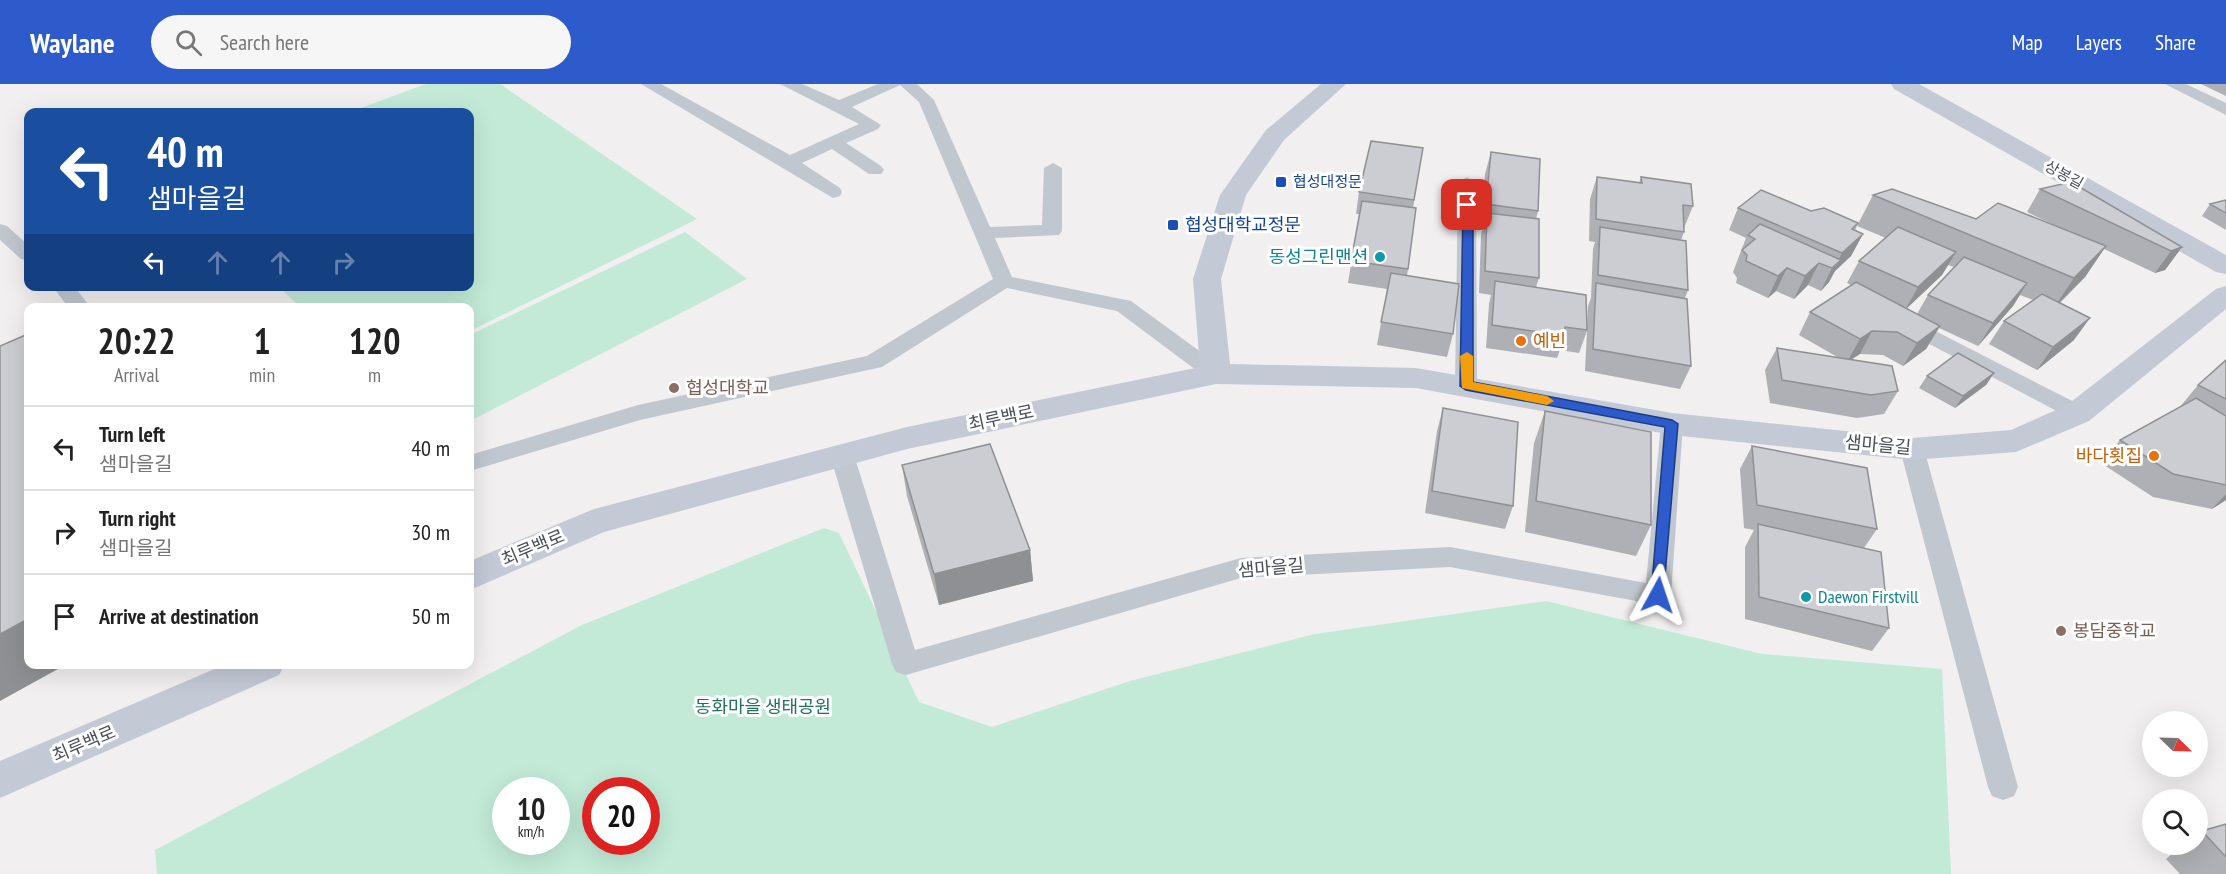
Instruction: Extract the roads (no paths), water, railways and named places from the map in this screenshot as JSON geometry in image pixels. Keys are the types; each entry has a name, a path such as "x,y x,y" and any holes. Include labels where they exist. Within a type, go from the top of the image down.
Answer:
{"street":[{"path":"1216,374 1207,279 1233,195 1275,135 1335,84"},
{"name":"상봉길","path":"1902,84 2226,266"},
{"name":"샘마을길","path":"1216,374 1416,378 1672,424 1912,449 2016,441 2078,413 2226,295"},
{"name":"최루백로","path":"474,574 594,522 842,455 907,438 1216,374"},
{"name":"최루백로","path":"0,780 255,669"}],"lane":[{"path":"649,84 789,162 833,192"},
{"path":"788,84 839,106 872,125 789,162"},
{"path":"839,106 892,84"},
{"path":"907,84 926,100 1004,281"},
{"path":"2173,84 2226,110"},
{"path":"833,142 875,170"},
{"path":"982,233 1052,231 1053,168"},
{"path":"1466,386 1467,183"},
{"path":"0,230 24,251"},
{"path":"474,462 638,413 874,362 1004,281 1124,306 1216,374"},
{"path":"66,291 77,303"},
{"path":"1892,316 2078,413"},
{"name":"샘마을길","path":"842,455 906,664 1241,568 1450,557 1658,595 1672,424"},
{"path":"1912,449 2003,787"}],"place":[{"name":"협성대정문","path":"1281,182"},
{"name":"협성대학교정문","path":"1173,225"},
{"name":"동성그린맨션","path":"1380,257"},
{"name":"예빈","path":"1521,341"},
{"name":"협성대학교","path":"674,388"},
{"name":"바다횟집","path":"2154,456"},
{"name":"Daewon Firstvill","path":"1806,597"},
{"name":"봉담중학교","path":"2061,631"}],"park label":[{"name":"동화마을 생태공원","path":"763,707"}]}
